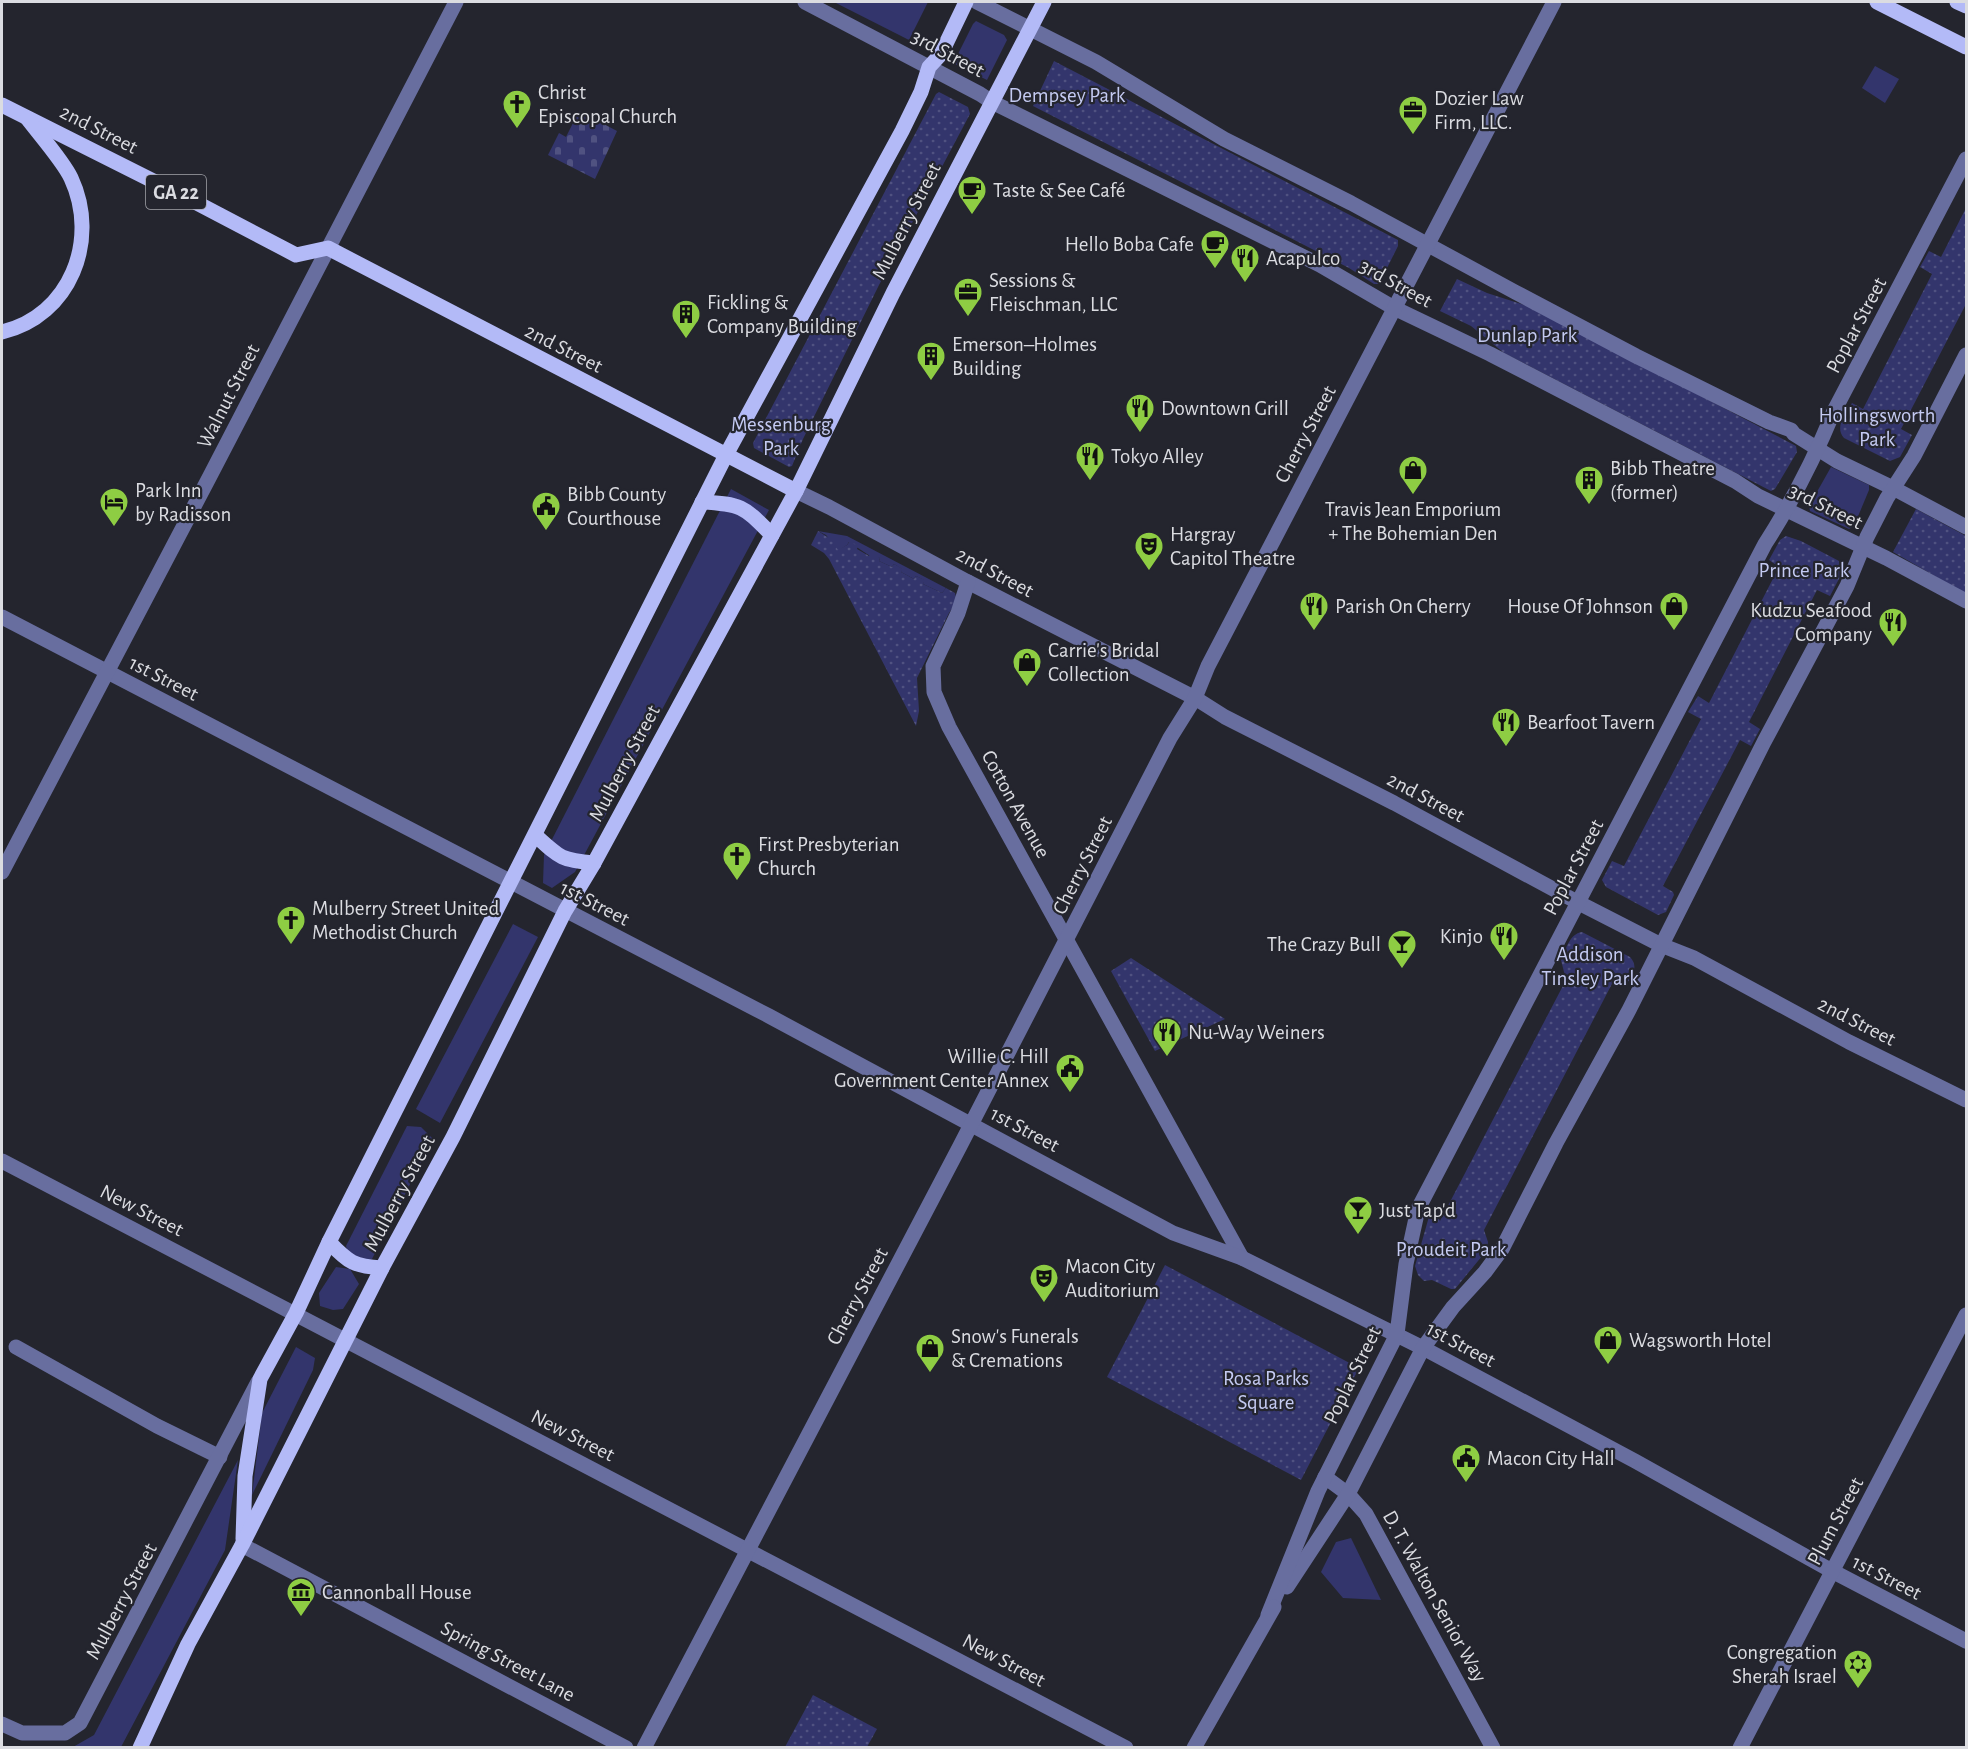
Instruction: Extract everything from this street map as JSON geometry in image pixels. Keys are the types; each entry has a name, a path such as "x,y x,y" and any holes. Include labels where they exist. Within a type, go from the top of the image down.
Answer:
{"main road":[{"name":"Mulberry Street","path":"242,1545 245,1476 260,1379 296,1313 329,1242 726,455 902,131 921,92 929,67 941,54 966,2"},
{"name":"Mulberry Street","path":"140,1748 188,1644 242,1545 382,1268 453,1137 565,911 594,863 796,491 893,293 1044,2"},
{"path":"1876,2 1966,47"},
{"path":"1957,2 1966,6"},
{"name":"2nd Street","path":"2,105 296,255 328,248 796,491"},
{"path":"2,332 18,328 44,313 67,285 81,254 83,226 79,201 71,176 25,116"},
{"path":"702,502 730,503 748,510 772,535"},
{"path":"535,835 556,854 568,861 594,863"},
{"path":"329,1242 345,1259 361,1267 382,1268"}],"street":[{"name":"Walnut Street","path":"2,872 456,2"},
{"name":"3rd Street","path":"805,2 992,102 1320,265 1394,308 1500,359 1735,481 1758,496 1966,601"},
{"path":"977,2 1096,62 1224,140 1351,203 1636,356 1769,422 1791,430 1837,461 1966,527"},
{"name":"Cherry Street","path":"644,1748 972,1124 1170,738 1195,698 1208,666 1554,2"},
{"name":"Poplar Street","path":"1268,1615 1325,1477 1397,1335 1406,1264 1418,1209 1765,544 1787,510 1818,449 1833,413 1966,159"},
{"name":"Poplar Street","path":"1194,1748 1268,1615 1348,1494 1423,1348 1453,1306 1485,1272 1502,1249 1556,1143 1624,1019 1764,742 1847,586 1893,488 1914,456 1966,355"},
{"name":"2nd Street","path":"796,491 1195,698 1226,717 1394,803 1579,903 1661,945 1694,958 1849,1042 1966,1100"},
{"name":"Cotton Avenue","path":"968,582 958,614 933,666 932,683 936,699 949,728 1242,1258"},
{"name":"1st Street","path":"2,617 972,1124 1173,1233 1242,1258 1423,1348 1635,1461 1832,1571 1966,1641"},
{"name":"New Street","path":"2,1161 748,1548 1126,1748"},
{"name":"Plum Street","path":"1740,1748 1966,1315"},
{"path":"16,1347 157,1426 220,1457"},
{"name":"Mulberry Street","path":"2,1724 22,1733 65,1733 80,1723 260,1379"},
{"name":"D. T. Walton Senior Way","path":"1325,1477 1348,1494 1366,1514 1493,1748"},
{"name":"Spring Street Lane","path":"242,1545 626,1748"}],"green space":[{"path":"834,2 928,2 909,40"},
{"path":"976,21 1004,35 1007,40 987,80 955,64"},
{"name":"Dempsey Park","path":"1054,61 1398,240 1398,246 1379,284 1374,284 1349,268 1033,106"},
{"path":"1875,66 1899,79 1885,103 1862,88"},
{"name":"Messenburg Park","path":"939,92 968,107 970,114 879,285 792,466 789,467 754,448 753,443"},
{"path":"579,111 617,131 595,179 548,155 559,133 566,137"},
{"name":"Hollingsworth Park","path":"1966,208 1966,304 1901,429 1912,435 1900,457 1890,461 1844,438 1841,434 1841,425 1852,403 1863,409 1932,274 1920,267 1929,251 1941,257"},
{"name":"Dunlap Park","path":"1457,279 1487,293 1531,307 1796,446 1797,452 1775,489 1771,491 1504,353 1471,326 1440,311"},
{"path":"1831,467 1869,485 1854,526 1849,529 1810,511 1809,506"},
{"path":"731,489 769,510 575,872 552,888 543,883 544,855"},
{"path":"1916,509 1966,536 1966,594 1893,552"},
{"path":"818,531 847,536 946,588 942,593 923,584 924,580 916,576 914,579 901,572 902,569 894,564 892,567 879,561 880,558 870,556 849,542 838,551 826,535"},
{"path":"818,531 832,540 838,550 850,541 858,546 857,549 869,556 871,553 880,558 879,561 892,567 894,564 903,569 901,572 914,579 916,576 925,580 923,584 942,593 946,588 955,593 957,601 917,678 919,711 916,726 829,559 811,545"},
{"name":"Prince Park","path":"1786,536 1801,541 1839,561 1841,575 1830,596 1817,590 1749,722 1760,729 1751,746 1740,740 1663,886 1674,895 1666,912 1658,915 1606,887 1602,880 1612,861 1624,866 1701,719 1688,712 1698,696 1709,703 1779,567 1769,560 1780,540"},
{"path":"513,924 538,937 440,1123 416,1109"},
{"path":"1582,932 1630,957 1634,963 1633,973 1627,983 1615,978 1484,1230 1488,1242 1487,1250 1455,1289 1432,1280 1424,1281 1418,1275 1415,1266 1431,1209 1434,1209 1440,1221 1566,980 1561,960 1568,943"},
{"path":"1131,958 1225,1019 1155,1051 1111,971"},
{"path":"407,1126 421,1127 433,1139 372,1259 361,1261 348,1255 346,1246"},
{"name":"Rosa Parks Square","path":"1165,1265 1359,1368 1301,1480 1107,1377"},
{"path":"336,1267 350,1269 359,1284 343,1309 333,1310 320,1306 319,1293"},
{"path":"296,1347 315,1358 313,1370 252,1495 262,1413"},
{"path":"238,1460 225,1550 121,1747 73,1747 94,1735"},
{"path":"1351,1538 1381,1600 1343,1598 1321,1572 1336,1542"},
{"path":"813,1695 877,1729 867,1747 785,1747"}],"place":[{"name":"Christ Episcopal Church","path":"517,130"},
{"name":"Dozier Law Firm, LLC.","path":"1413,136"},
{"name":"Taste & See Café","path":"972,216"},
{"name":"Hello Boba Cafe","path":"1215,270"},
{"name":"Acapulco","path":"1245,284"},
{"name":"Sessions & Fleischman, LLC","path":"968,318"},
{"name":"Fickling & Company Building","path":"686,340"},
{"name":"Emerson–Holmes Building","path":"931,382"},
{"name":"Downtown Grill","path":"1140,434"},
{"name":"Tokyo Alley","path":"1090,482"},
{"name":"Travis Jean Emporium + The Bohemian Den","path":"1413,496"},
{"name":"Bibb Theatre (former)","path":"1589,506"},
{"name":"Park Inn by Radisson","path":"114,528"},
{"name":"Bibb County Courthouse","path":"546,532"},
{"name":"Hargray Capitol Theatre","path":"1149,572"},
{"name":"Parish On Cherry","path":"1314,632"},
{"name":"House Of Johnson","path":"1674,632"},
{"name":"Kudzu Seafood Company","path":"1893,648"},
{"name":"Carrie's Bridal Collection","path":"1027,688"},
{"name":"Bearfoot Tavern","path":"1506,748"},
{"name":"First Presbyterian Church","path":"737,882"},
{"name":"Mulberry Street United Methodist Church","path":"291,946"},
{"name":"Kinjo","path":"1504,962"},
{"name":"The Crazy Bull","path":"1402,970"},
{"name":"Nu-Way Weiners","path":"1167,1058"},
{"name":"Willie C. Hill Government Center Annex","path":"1070,1094"},
{"name":"Just Tap'd","path":"1358,1236"},
{"name":"Macon City Auditorium","path":"1044,1304"},
{"name":"Wagsworth Hotel","path":"1608,1366"},
{"name":"Snow's Funerals & Cremations","path":"930,1374"},
{"name":"Macon City Hall","path":"1466,1484"},
{"name":"Cannonball House","path":"301,1618"},
{"name":"Congregation Sherah Israel","path":"1858,1690"}],"park label":[{"name":"Addison Tinsley Park","path":"1590,966"},
{"name":"Proudeit Park","path":"1451,1249"}]}
